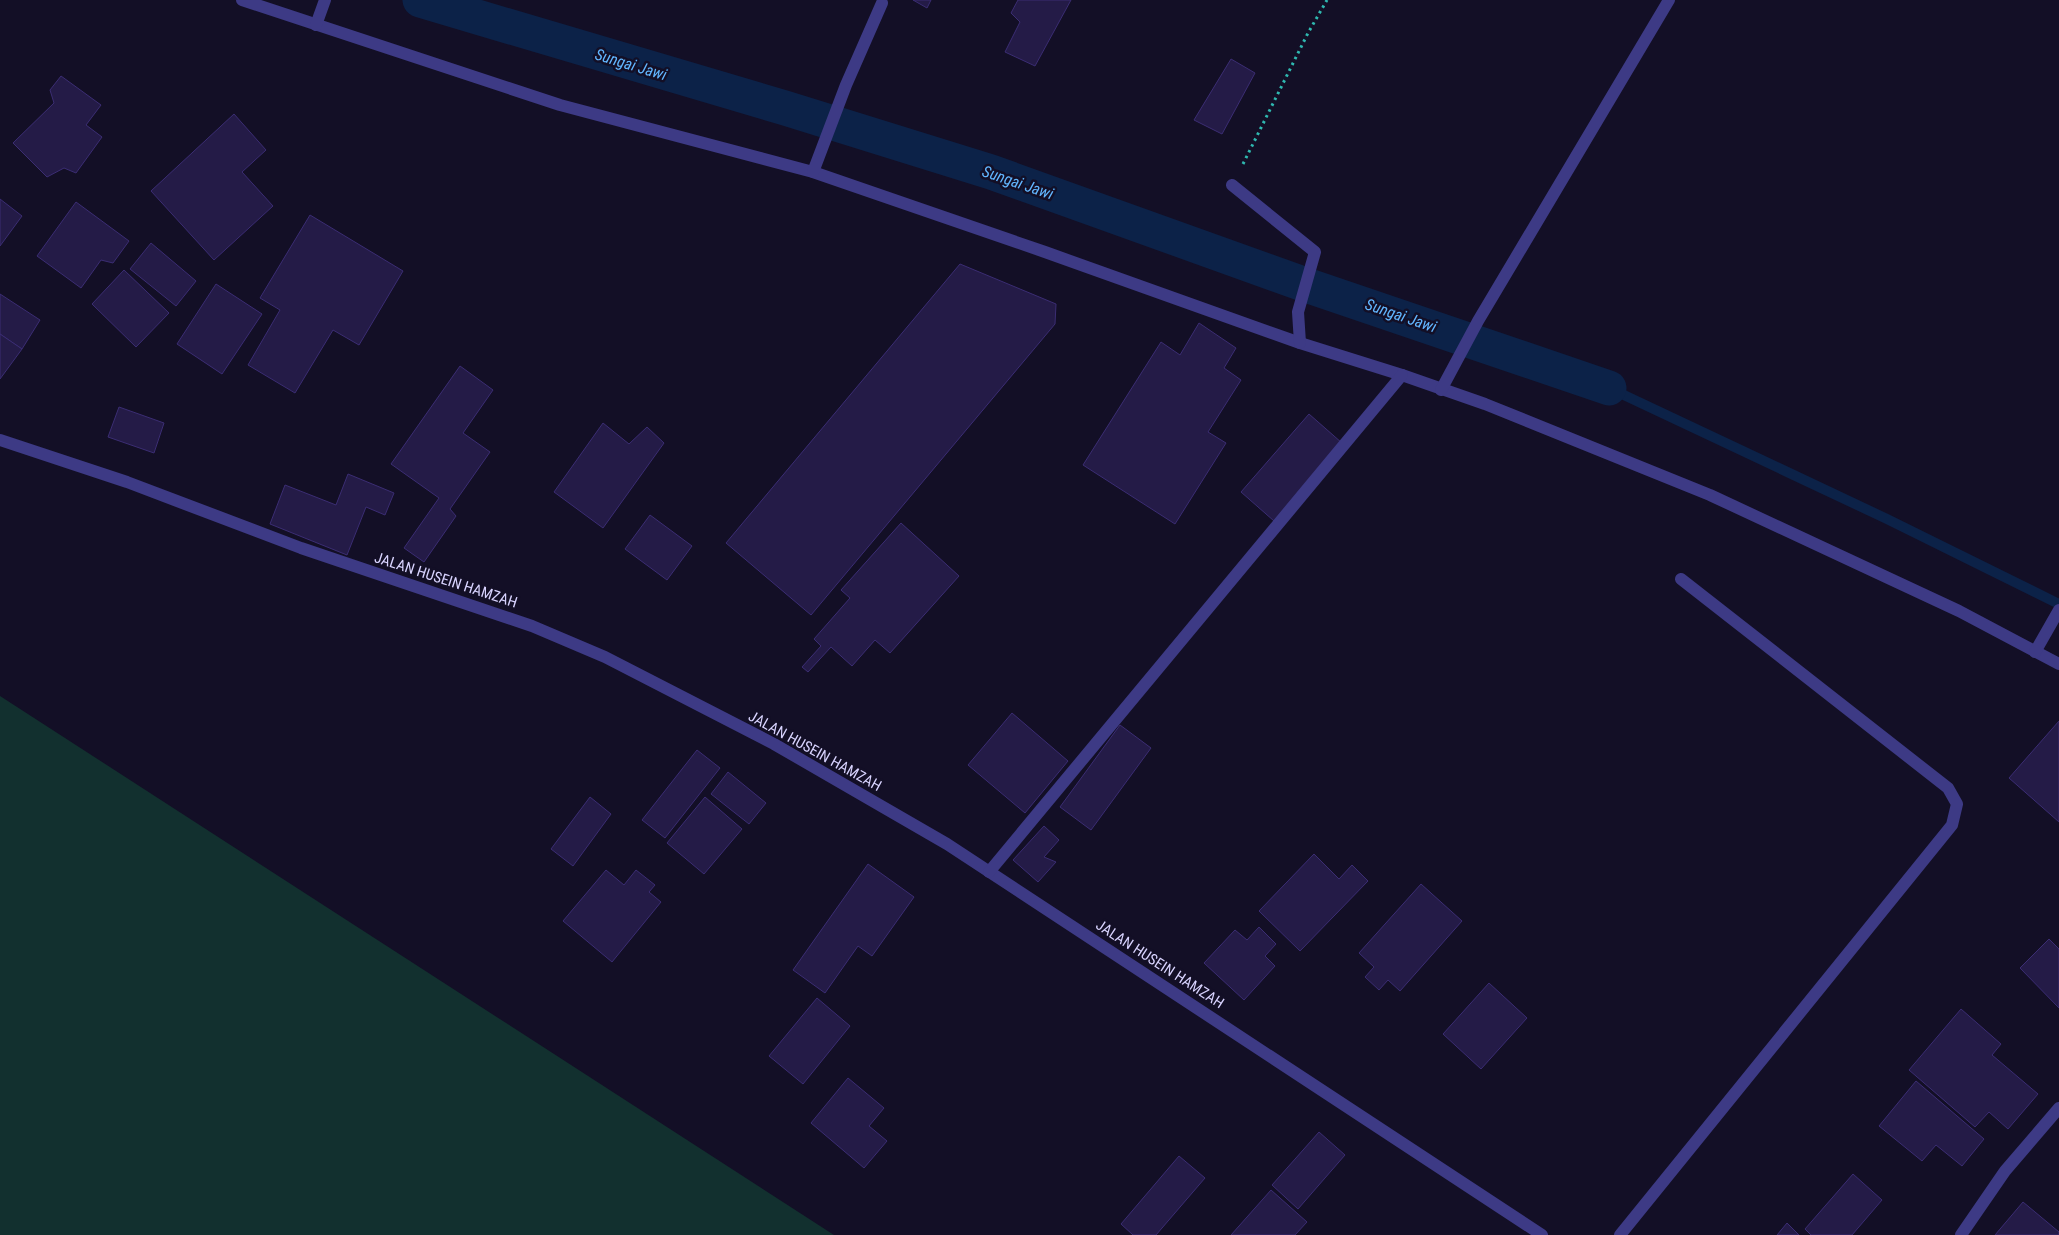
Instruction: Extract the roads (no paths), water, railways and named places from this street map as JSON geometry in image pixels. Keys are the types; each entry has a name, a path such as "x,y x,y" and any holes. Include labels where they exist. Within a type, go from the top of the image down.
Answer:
{"street":[{"path":"242,0 560,105 812,172 1045,252 1300,343 1402,375 1485,404 1710,495 1959,611 2059,664"},
{"path":"1441,390 1478,321 1669,0"},
{"path":"316,25 324,1"},
{"path":"812,172 846,85 882,3"},
{"path":"1232,185 1315,252 1298,312 1300,343"},
{"path":"989,872 1402,375"},
{"name":"JALAN HUSEIN HAMZAH","path":"0,440 127,482 301,548 532,626 605,657 774,744 947,844 1542,1235"},
{"path":"1620,1235 1952,825 1957,804 1948,788 1681,579"},
{"path":"2035,652 2059,610"},
{"path":"1961,1235 2005,1171 2059,1108"}],"waterway":[{"name":"Sungai Jawi","path":"420,0 785,108 991,172 1306,285 1609,388"},
{"path":"1609,388 1887,519 2059,604"}]}
